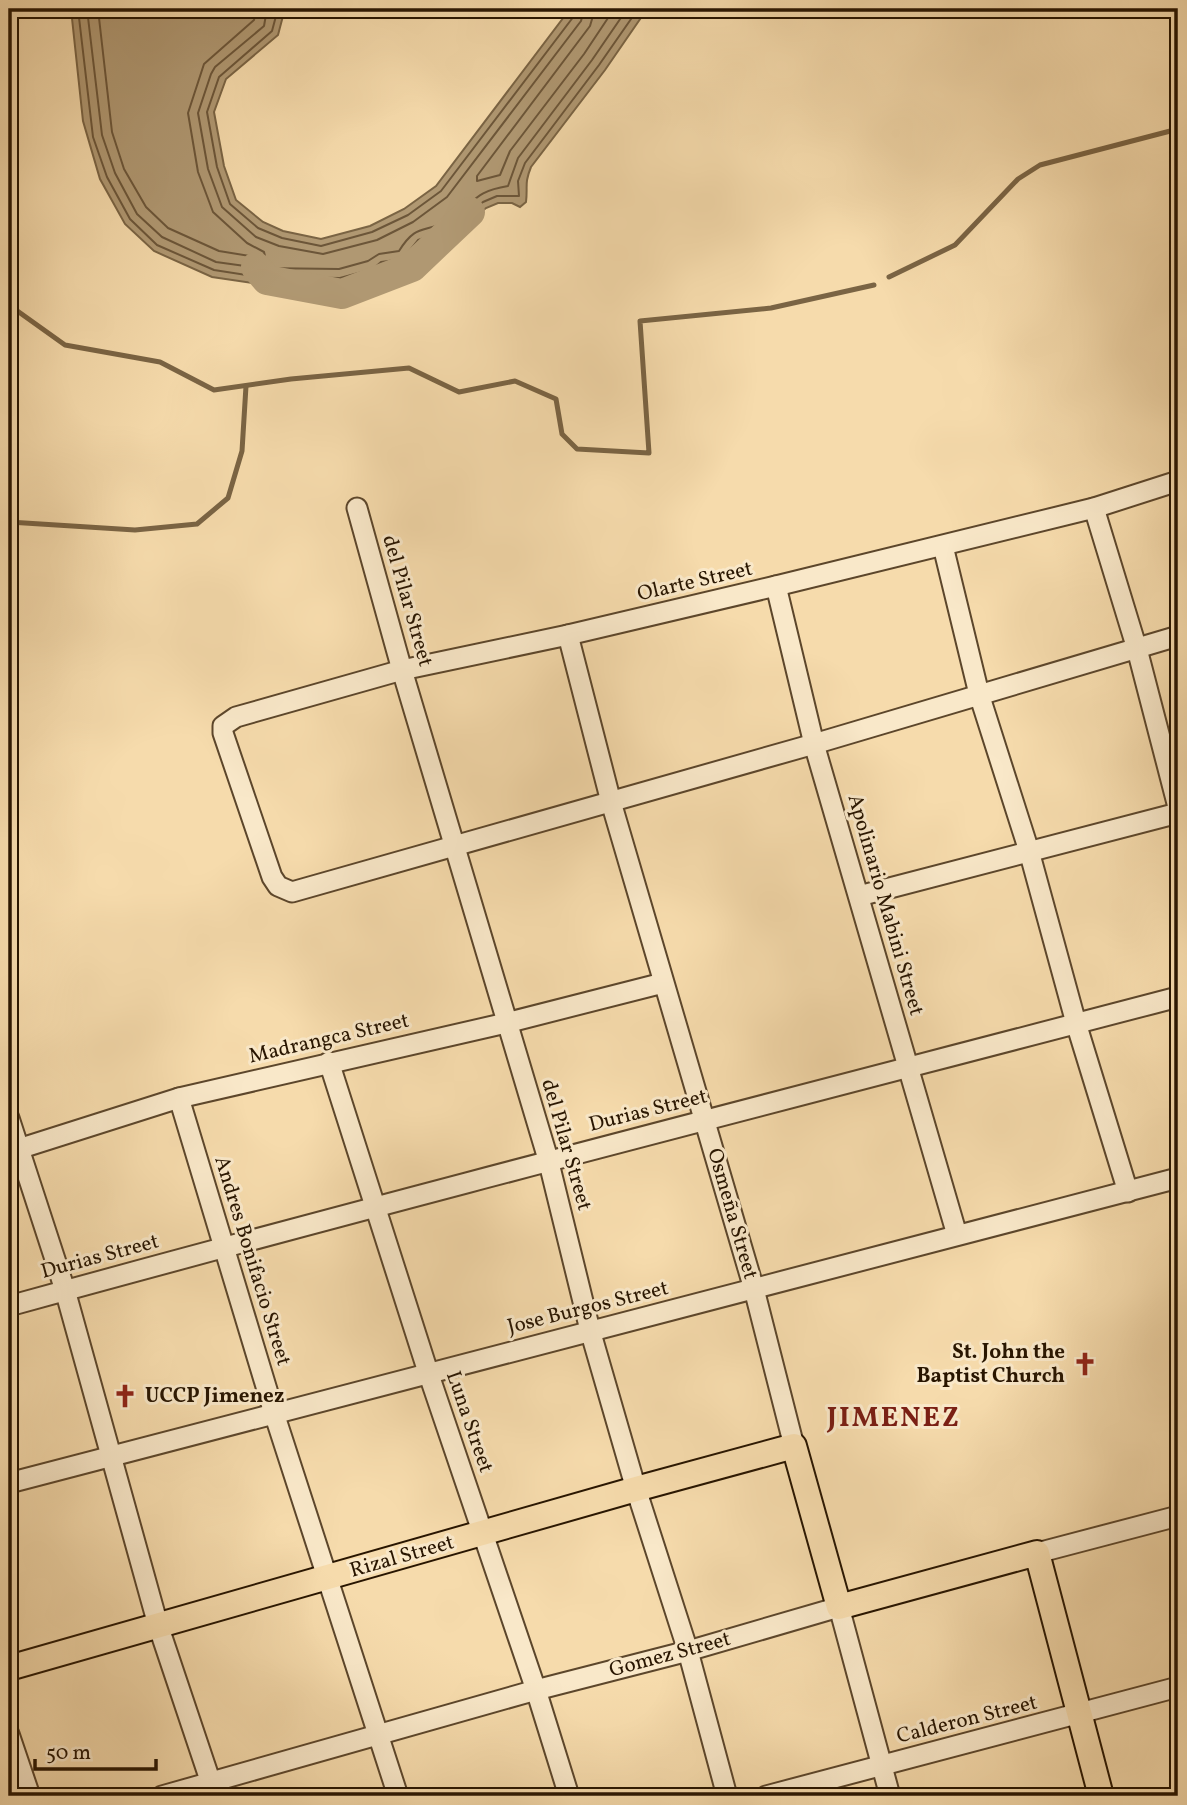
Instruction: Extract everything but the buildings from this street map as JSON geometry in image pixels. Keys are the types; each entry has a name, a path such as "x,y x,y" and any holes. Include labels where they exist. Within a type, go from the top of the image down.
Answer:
{"main road":[{"name":"Rizal Street","path":"9,1668 794,1446"},
{"name":"Osmeña Street","path":"794,1446 839,1607"},
{"name":"Gomez Street","path":"839,1607 1037,1553"},
{"path":"1037,1553 1101,1796"}],"street":[{"name":"Olarte Street","path":"456,846 354,876 292,892 285,891 272,877 226,746 223,726 236,717 402,670 568,635 943,546 1094,508 1178,481"},
{"name":"del Pilar Street","path":"358,508 402,670 548,1160 590,1330 636,1489 688,1651 727,1796"},
{"path":"1094,508 1137,649 1178,807"},
{"path":"943,546 979,694 1029,851 1076,1023 1128,1192"},
{"name":"Apolinario Mabini Street","path":"776,586 814,744 957,1235"},
{"name":"Osmeña Street","path":"568,635 611,802 754,1289 794,1446"},
{"path":"456,846 1178,636"},
{"path":"859,896 1178,813"},
{"name":"Madrangca Street","path":"14,1150 179,1098 506,1023 663,983"},
{"name":"Durias Street","path":"9,1306 548,1160 1178,997"},
{"name":"Luna Street","path":"329,1062 428,1372 536,1690 569,1796"},
{"name":"Andres Bonifacio Street","path":"179,1098 274,1413 398,1796"},
{"path":"9,1118 14,1150 65,1290 159,1625 213,1790"},
{"name":"Jose Burgos Street","path":"9,1483 1178,1178"},
{"name":"Gomez Street","path":"1037,1553 1178,1516"},
{"name":"Osmeña Street","path":"839,1607 890,1796"},
{"name":"Gomez Street","path":"162,1796 213,1790 378,1735 839,1607"},
{"name":"Calderon Street","path":"766,1796 1079,1716 1178,1687"},
{"path":"9,1734 30,1796"}],"water":[{"path":"71,9 282,9 278,35 226,79 214,112 224,166 236,200 263,222 283,231 321,239 370,226 404,209 436,186 570,9 647,9 605,70 531,167 526,202 520,207 512,203 498,203 486,208 451,237 422,245 405,266 383,269 377,275 341,285 259,284 212,277 154,251 125,224 100,179 83,121"}],"waterway":[{"path":"889,277 955,245 1018,179 1040,165 1178,129"},
{"path":"256,267 267,280 342,294 412,267 470,212"},
{"path":"9,305 65,345 160,362 214,390 291,379 409,368 459,392 515,381 556,399 562,434 577,449 649,453 640,321 771,308 874,285"},
{"path":"9,522 135,530 197,524 228,498 242,451 246,386"}],"place":[{"name":"St. John the Baptist Church","path":"1085,1364"},
{"name":"UCCP Jimenez","path":"125,1396"}],"district":[{"name":"JIMENEZ","path":"894,1418"}]}
